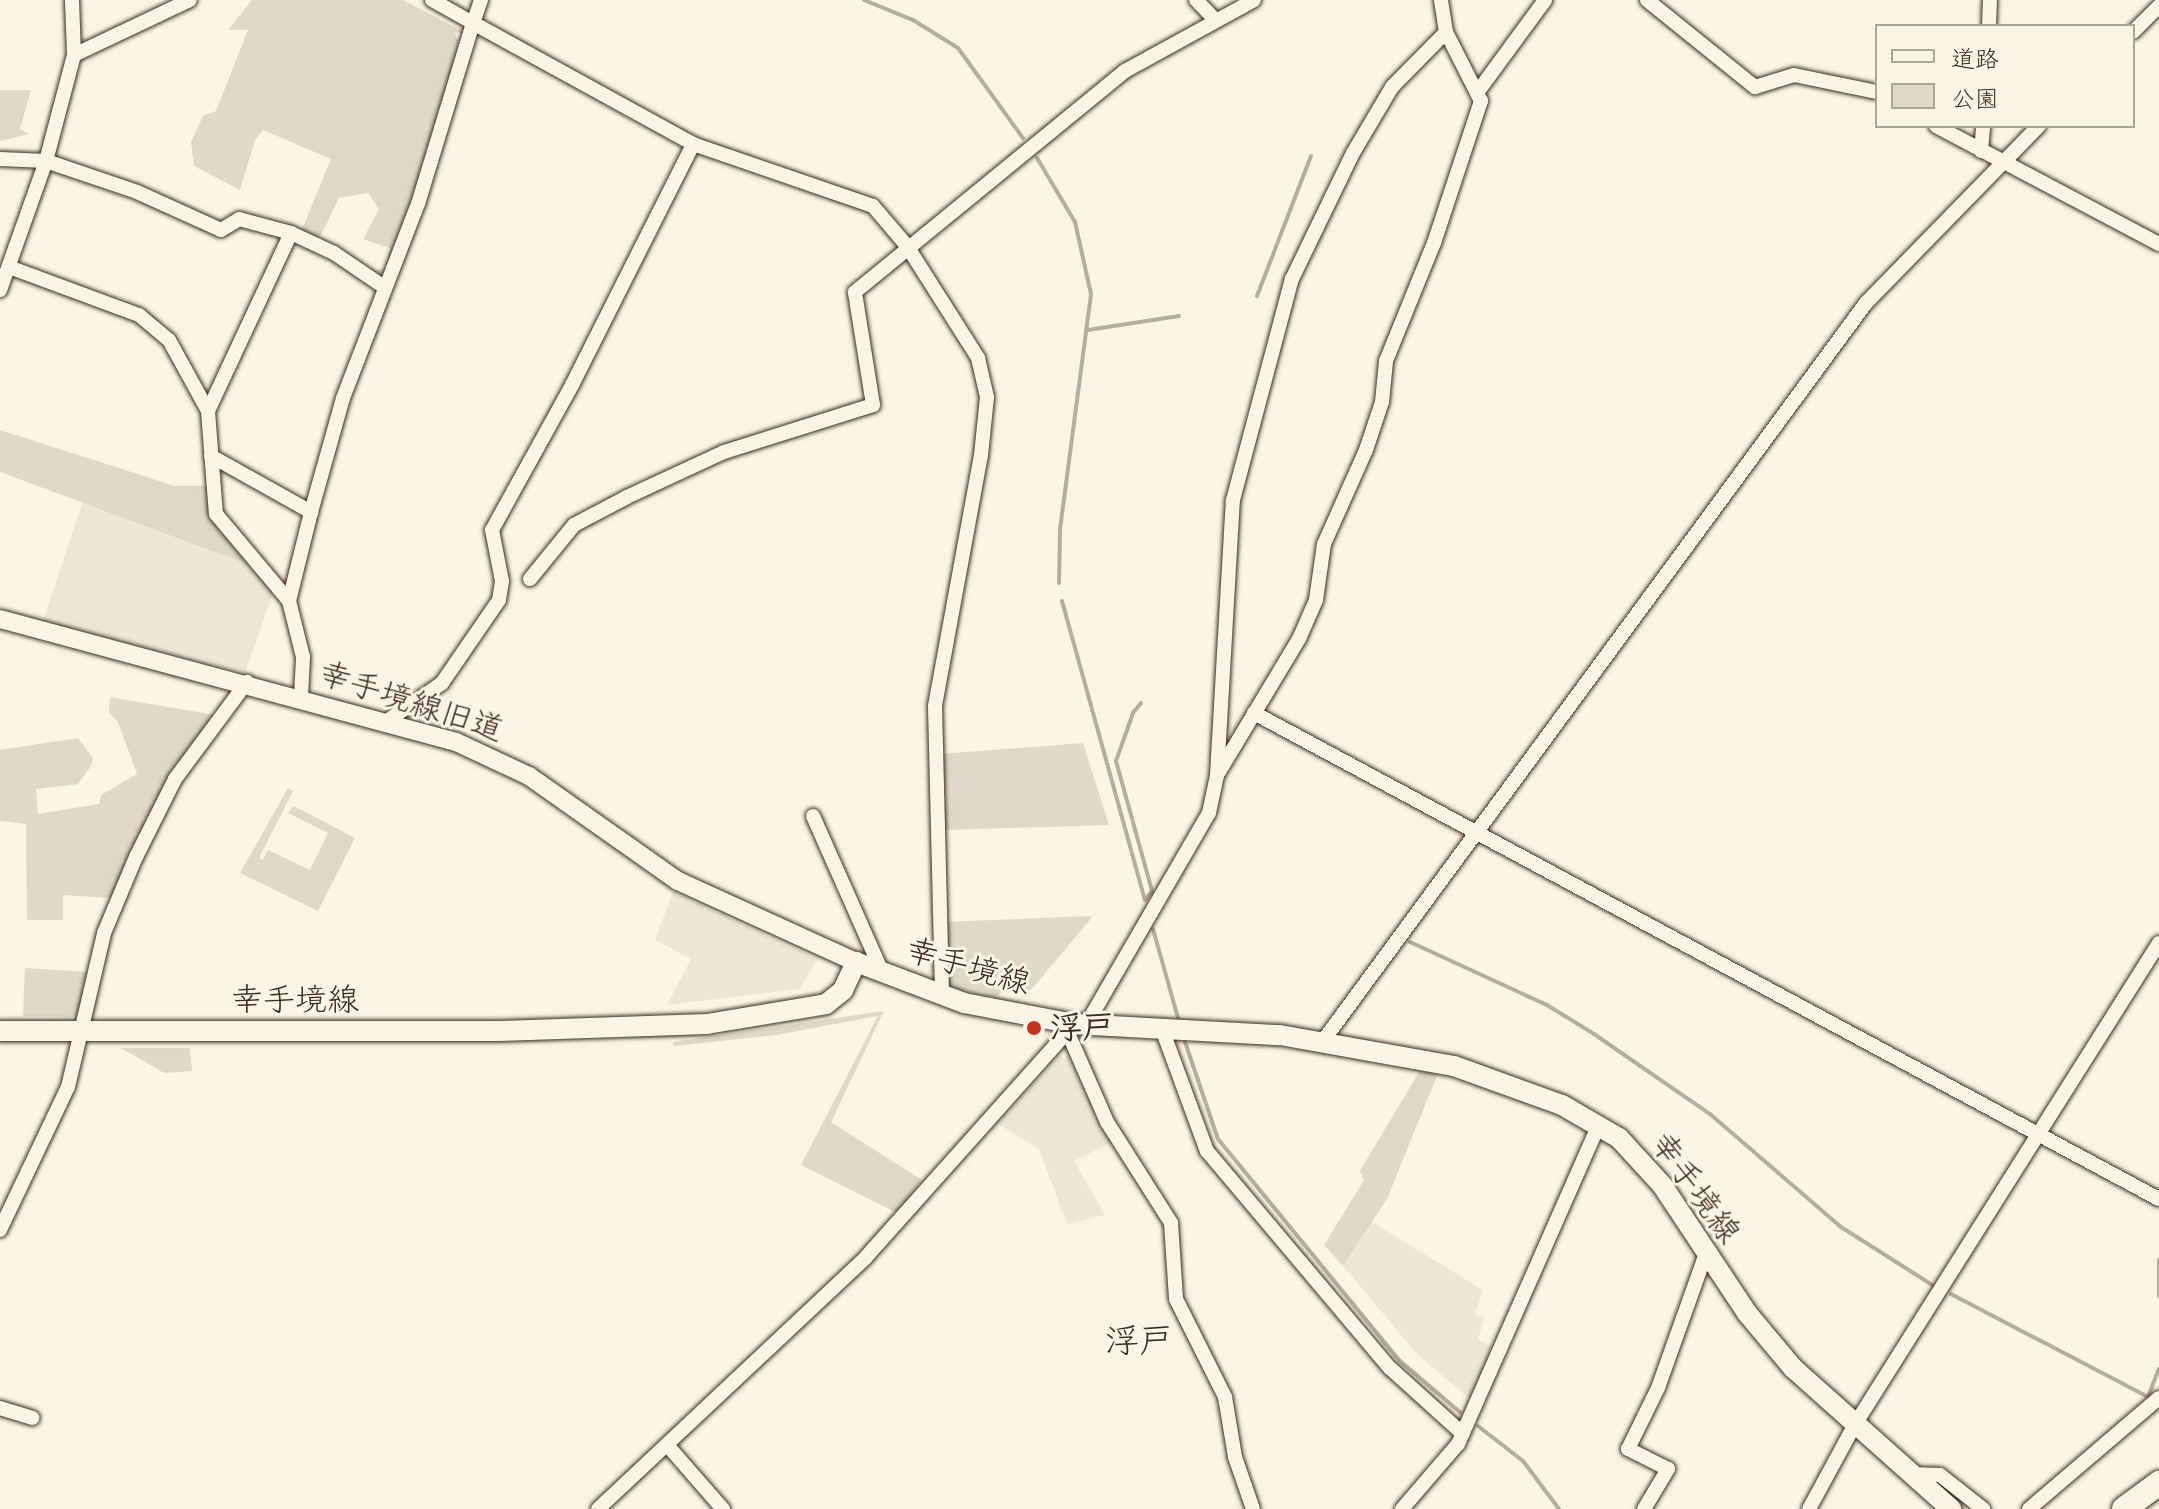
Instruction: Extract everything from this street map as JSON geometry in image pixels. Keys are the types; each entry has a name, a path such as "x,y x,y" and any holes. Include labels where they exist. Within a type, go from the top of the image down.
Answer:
{"highway":[{"path":"2124,1509 2159,1483"}],"main road":[{"name":"幸手境線","path":"0,1031 498,1031 707,1024 826,1004 838,997 856,962 942,997 1076,1027 1162,1029 1323,1041 1454,1066 1525,1089 1599,1124 1638,1155 1766,1338 1854,1426 1949,1508"}],"street":[{"path":"0,290 46,161 74,55 72,0"},
{"path":"74,55 190,0"},
{"path":"432,0 693,144 873,206 907,246 978,358 987,397 935,706 942,997"},
{"path":"289,601 343,398 418,204 481,0"},
{"path":"1196,0 1215,20"},
{"path":"530,579 574,525 627,497 724,452 873,405 855,292 907,246 1125,71 1254,0"},
{"path":"1217,775 1316,600 1324,544 1366,450 1382,402 1386,361 1434,243 1481,101 1479,90 1446,32 1441,0"},
{"path":"1479,90 1545,0"},
{"path":"1647,0 1755,87 1794,75 1875,92"},
{"path":"1989,24 1990,0"},
{"path":"2135,30 2159,6"},
{"path":"598,1509 866,1257 1076,1027 1209,813 1217,775 1233,500 1292,279 1353,153 1392,87 1446,32"},
{"path":"1940,128 2159,244"},
{"path":"1981,151 1983,128"},
{"path":"1323,1041 1866,303 2037,128"},
{"path":"387,721 442,683 499,600 502,581 492,530 572,385 693,144"},
{"path":"0,159 46,161 137,192 221,230 239,219 291,233 334,253 384,287"},
{"path":"208,411 291,233"},
{"path":"9,267 79,290 158,326 208,411 216,514 289,601 303,657 301,697"},
{"path":"211,456 311,512"},
{"name":"幸手境線旧道","path":"0,619 247,682 456,742 529,776 678,881 856,962"},
{"path":"0,1230 68,1087 104,933 136,857 175,779 247,682"},
{"path":"1254,713 2159,1199"},
{"path":"813,816 883,974"},
{"path":"1809,1509 1854,1426 2159,943"},
{"path":"1076,1027 1107,1122 1171,1223 1176,1299 1225,1397 1235,1457 1253,1509"},
{"path":"1162,1029 1207,1151 1390,1368 1463,1434"},
{"path":"1402,1509 1463,1434 1599,1124"},
{"path":"1644,1509 1668,1469 1628,1449 1658,1388 1706,1253"},
{"path":"2029,1509 2159,1398"},
{"path":"0,1408 33,1418"},
{"path":"668,1446 723,1509"},
{"path":"1909,1474 1940,1475 1983,1509"}],"shaded area":[{"path":"83,501 253,566 273,593 245,673 43,622"},
{"path":"673,892 817,959 800,989 667,1005 691,959 655,940"},
{"path":"1073,1052 1114,1141 1074,1161 1105,1215 1067,1224 1039,1149 998,1124 1060,1055 1064,1059"},
{"path":"1372,1222 1483,1290 1475,1314 1484,1318 1478,1340 1493,1347 1470,1399 1418,1355 1343,1266"}],"green space":[{"path":"252,0 403,0 464,32 455,33 457,39 466,36 414,203 387,269 383,273 370,271 386,268 390,248 363,239 379,209 368,193 339,198 320,237 300,234 331,159 263,130 255,140 240,190 194,166 191,142 203,116 216,111 248,30 228,30"},
{"path":"0,90 31,90 20,129 29,134 0,141"},
{"path":"0,430 175,486 207,486 207,503 224,533 253,566 0,472"},
{"path":"110,697 215,715 173,770 111,898 63,895 63,920 27,920 26,824 0,821 0,750 78,738 93,758 91,766 78,784 36,789 38,814 99,804 101,795 137,774 118,722 109,712"},
{"path":"1083,743 1109,825 946,830 945,850 940,754"},
{"path":"288,788 293,791 259,858 263,860 268,850 310,870 328,833 288,813 294,806 355,838 318,911 240,873"},
{"path":"1093,916 1031,990 1021,991 1009,983 996,998 948,987 944,922"},
{"path":"25,968 91,972 81,1017 23,1016"},
{"path":"884,1011 831,1122 922,1180 897,1213 801,1165 878,1016 776,1035 674,1046 673,1042"},
{"path":"121,1048 190,1048 192,1071 164,1073"},
{"path":"1422,1067 1439,1071 1387,1199 1343,1266 1324,1245 1364,1180 1360,1171"}],"waterway":[{"path":"864,0 913,20 958,48 1023,138"},
{"path":"1257,296 1311,156"},
{"path":"1037,158 1075,222 1091,294 1060,531 1059,583"},
{"path":"1088,330 1179,316"},
{"path":"1062,601 1145,900"},
{"path":"1141,703 1133,713 1116,761 1152,891 1145,900"},
{"path":"1153,929 1178,1018"},
{"path":"1410,942 1547,1005 1594,1034 1710,1114 1841,1227 1934,1286"},
{"path":"1185,1042 1218,1139 1400,1361 1460,1412"},
{"path":"2159,1260 2159,1296"},
{"path":"1951,1294 2148,1397 2159,1369"},
{"path":"1478,1426 1523,1461 1559,1509"}],"place":[{"name":"浮戸","path":"1034,1028"}],"district":[{"name":"浮戸","path":"1139,1341"}]}
